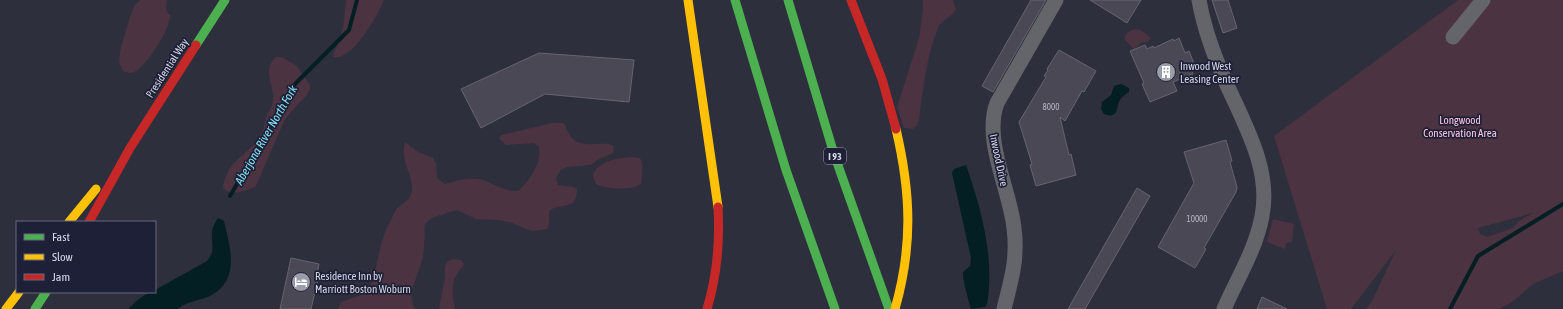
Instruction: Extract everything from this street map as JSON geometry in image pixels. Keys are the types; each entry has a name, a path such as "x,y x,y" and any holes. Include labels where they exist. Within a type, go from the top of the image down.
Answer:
{"main road":[{"name":"Presidential Way","path":"90,221 130,148 225,0"},
{"path":"688,0 716,183 718,212 718,253 714,281 707,309"},
{"path":"735,0 786,170 834,309"},
{"name":"I 93","path":"788,0 834,154 889,309"},
{"path":"851,0 886,92 899,140 905,180 908,214 908,241 903,277 895,309"},
{"name":"Presidential Way","path":"70,221 130,148"},
{"path":"6,309 18,293"},
{"path":"35,309 45,293"}],"street":[{"name":"Inwood Drive","path":"1004,309 1013,275 1016,255 1012,215 994,140 993,115 997,103 1056,0"},
{"path":"1199,0 1206,32 1253,142 1260,165 1263,183 1263,208 1258,230 1252,248 1224,309"},
{"path":"1453,37 1484,0"}],"green space":[{"path":"140,0 167,0 166,9 170,15 167,28 158,46 141,67 133,73 128,73 123,71 119,62 120,51 134,6"},
{"path":"346,0 384,0 370,26 356,45 340,57 333,57 342,32"},
{"path":"923,0 953,0 956,9 942,22 934,39 928,62 917,125 913,129 904,128 897,107 919,38"},
{"name":"Longwood Conservation Area","path":"1458,0 1563,0 1563,204 1559,206 1563,206 1563,271 1533,284 1512,302 1499,309 1366,309 1372,301 1396,250 1351,309 1327,309 1274,136","holes":["1533,213 1519,221 1513,228 1487,237 1480,234 1478,228"]},
{"path":"1134,29 1141,30 1151,38 1147,42 1142,42 1134,49 1124,39 1127,33"},
{"path":"276,57 282,57 297,66 310,85 310,89 307,95 284,121 256,186 235,193 227,191 223,188 225,178 229,170 254,145 264,128 267,115 273,101 269,68"},
{"path":"552,123 563,123 571,137 579,143 609,144 614,146 613,153 597,160 591,165 567,167 561,170 556,178 558,185 574,187 577,189 576,196 572,203 550,210 547,229 533,231 510,222 476,219 457,210 439,215 431,219 425,225 424,249 412,291 415,309 338,309 341,302 367,293 373,280 381,245 387,228 396,209 410,197 412,185 404,156 405,142 418,152 433,158 436,163 437,178 445,184 462,180 479,179 508,190 518,191 531,177 537,165 539,159 539,147 534,143 506,145 499,138 502,135"},
{"path":"621,158 640,158 642,164 641,184 632,188 619,188 600,186 596,184 593,176 595,171 603,164"},
{"path":"1273,219 1294,224 1292,242 1286,243 1285,249 1267,242"},
{"path":"453,259 461,260 464,264 453,282 453,300 455,309 439,309 445,278 445,266 448,261"}],"shaded area":[{"path":"1121,84 1129,88 1129,92 1123,96 1119,102 1117,111 1114,115 1104,114 1101,109 1102,102 1111,95 1114,86"},
{"path":"966,165 977,198 985,233 989,269 987,304 985,307 971,309 963,272 970,266 971,258 952,173 954,169"},
{"path":"218,218 224,221 229,241 231,262 230,272 220,289 206,298 189,303 178,309 128,309 144,296 150,293 156,293 156,289 207,261 212,250 214,225"}],"building":[{"path":"1031,0 1046,0 993,92 982,86"},
{"path":"1090,0 1141,0 1127,23"},
{"path":"1212,0 1228,0 1237,28 1223,33"},
{"name":"Inwood West Leasing Center","path":"1179,38 1185,53 1189,51 1196,68 1192,70 1193,74 1173,82 1177,91 1150,102 1142,84 1144,83 1130,51 1145,45 1147,49 1153,46 1154,48 1173,39 1174,41"},
{"path":"1059,50 1096,71 1084,92 1082,91 1065,121 1060,117 1069,155 1071,154 1076,175 1036,186 1030,165 1032,164 1019,122 1046,77 1044,76 1048,70 1047,69"},
{"path":"539,53 634,60 629,102 545,94 481,128 461,89"},
{"path":"1226,140 1237,187 1236,192 1204,248 1206,249 1195,268 1158,247 1194,183 1184,152"},
{"path":"1137,188 1150,196 1085,309 1068,309"},
{"name":"Residence Inn by Marriott Boston Woburn","path":"291,258 319,264 317,275 319,275 311,309 280,309"},
{"path":"1262,297 1287,309 1257,309"}],"waterway":[{"name":"Aberjona River North Fork","path":"230,196 296,83 349,30 357,0"},
{"path":"1450,309 1478,256 1563,204"}],"traffic: fast":[{"path":"196,45 225,0"},
{"path":"735,0 786,170 835,309"},
{"path":"788,0 834,154 889,309"},
{"path":"35,309 45,293"}],"traffic: slow":[{"path":"688,0 718,207"},
{"path":"895,309 905,263 908,219 905,175 896,129"},
{"path":"70,221 96,189"},
{"path":"6,309 18,293"}],"traffic: jam":[{"path":"851,0 882,79 896,129"},
{"path":"90,221 130,148 196,45"},
{"path":"707,309 717,259 719,233 718,207"}],"place":[{"name":"Inwood West Leasing Center","path":"1166,72"},
{"name":"Residence Inn by Marriott Boston Woburn","path":"301,282"}]}
